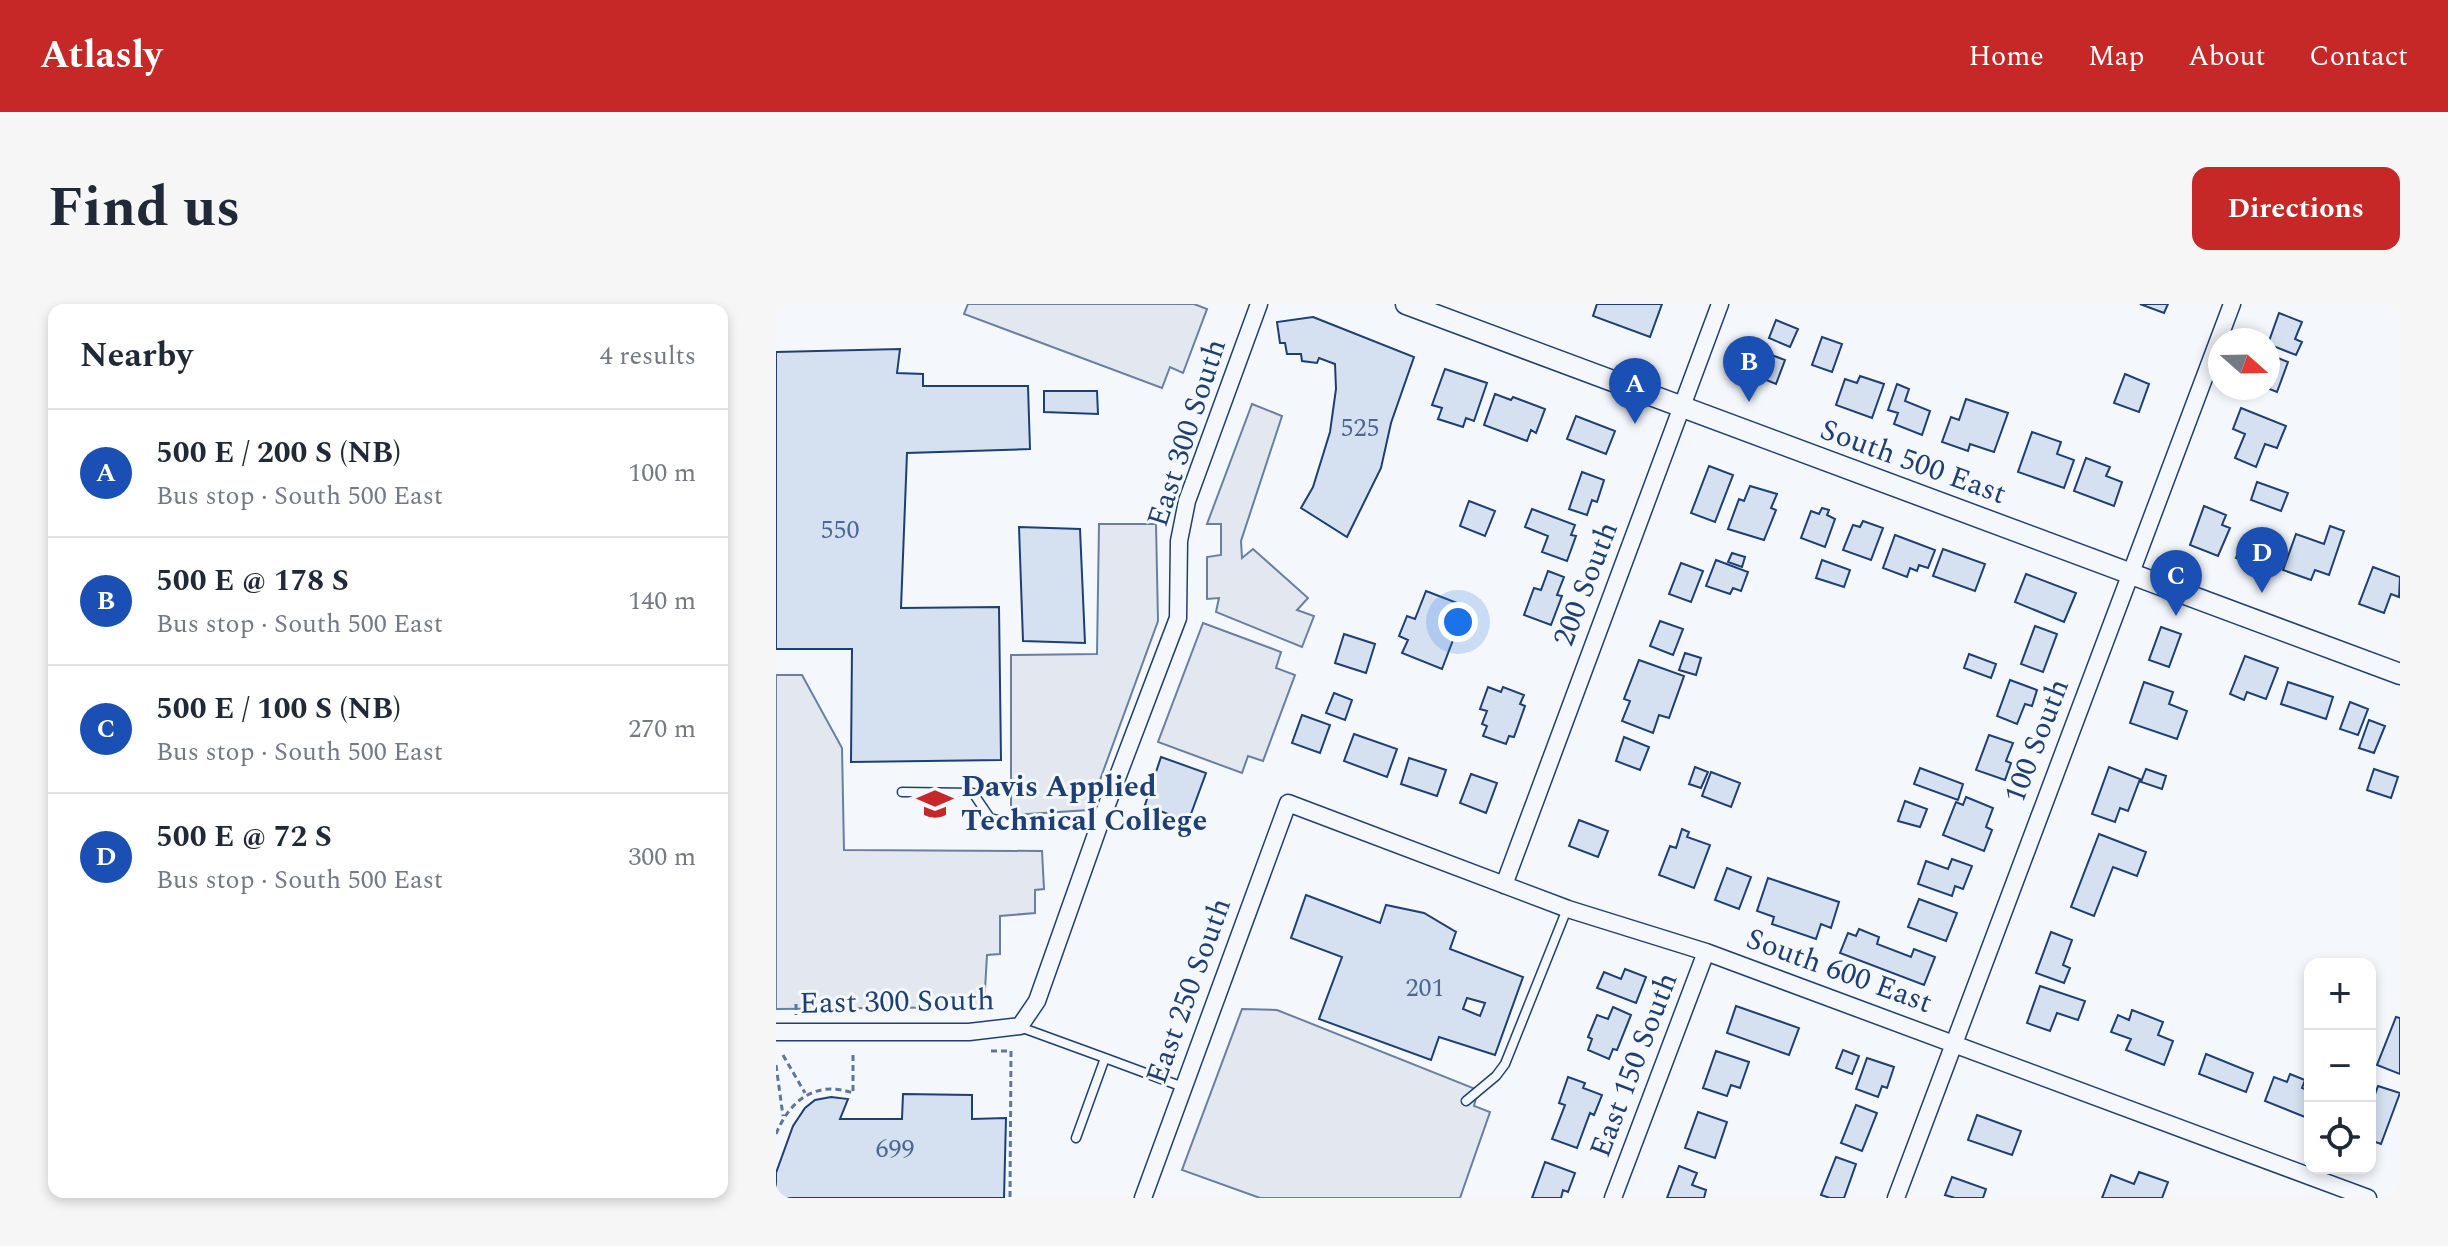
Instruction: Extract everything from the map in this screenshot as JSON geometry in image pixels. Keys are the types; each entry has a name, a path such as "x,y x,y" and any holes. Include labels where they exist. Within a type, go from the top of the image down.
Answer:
{"street":[{"name":"East 300 South","path":"776,1032 969,1032 1020,1026 1037,1001 1178,618 1179,541 1187,501 1259,304"},
{"name":"South 500 East","path":"1406,304 2400,674"},
{"name":"200 South","path":"1504,885 1720,304"},
{"name":"100 South","path":"1896,1198 2232,304"},
{"name":"South 600 East","path":"1288,803 1568,909 1706,952 2368,1198"},
{"name":"East 250 South","path":"1143,1198 1288,803"},
{"name":"East 150 South","path":"1613,1198 1706,952"}],"lane":[{"path":"902,792 973,793 990,818 1006,822 1100,823"},
{"path":"1466,1101 1496,1076 1505,1064 1568,909"},
{"path":"1020,1026 1184,1087"},
{"path":"1076,1138 1105,1058"}],"path":[{"path":"796,1004 797,1019"},
{"path":"991,1051 1011,1051 1010,1198"},
{"path":"776,1134 783,1118 806,1094 826,1088 853,1093 853,1053"},
{"path":"783,1055 806,1094"},
{"path":"776,1065 783,1118"}],"shaded area":[{"path":"968,304 1194,304 1207,309 1183,373 1170,367 1162,388 964,314"},
{"path":"1252,404 1282,416 1241,541 1242,558 1253,549 1308,598 1297,610 1314,616 1302,647 1216,612 1219,598 1207,599 1207,557 1221,555 1221,524 1207,524"},
{"path":"1099,524 1156,524 1158,621 1089,810 1011,815 1011,655 1097,654"},
{"path":"1203,623 1281,652 1276,668 1295,675 1263,761 1248,756 1242,773 1158,742"},
{"path":"776,675 802,675 842,748 844,850 1042,851 1044,889 1035,890 1035,913 1000,916 1000,954 987,955 984,1007 776,1009"},
{"path":"1242,1009 1277,1010 1478,1090 1474,1106 1490,1112 1460,1198 1260,1198 1182,1170"}],"building":[{"path":"1597,304 1662,304 1650,337 1593,316"},
{"path":"2140,304 2168,304 2164,313"},
{"path":"2279,313 2302,322 2295,339 2302,342 2296,355 2280,349 2280,328 2274,328"},
{"path":"1313,317 1414,357 1391,423 1381,468 1347,537 1301,508 1313,487 1330,432 1336,389 1335,364 1319,358 1317,363 1302,361 1301,354 1287,354 1285,343 1280,343 1277,322"},
{"path":"1776,320 1798,329 1790,347 1769,338"},
{"path":"1822,337 1842,344 1832,372 1812,365"},
{"path":"900,349 897,373 923,374 923,386 1028,386 1030,449 907,453 901,608 999,607 1001,760 851,762 852,649 776,649 776,352"},
{"path":"1758,350 1785,360 1776,384 1749,373"},
{"path":"2280,359 2288,362 2280,384"},
{"path":"1445,369 1487,383 1474,421 1466,418 1463,427 1438,419 1442,408 1432,405"},
{"path":"2125,374 2149,384 2139,412 2114,403"},
{"path":"1860,376 1884,384 1872,418 1836,405 1845,379 1857,383"},
{"path":"1897,384 1909,389 1905,401 1930,411 1922,435 1894,424 1898,413 1888,410"},
{"path":"1044,391 1097,391 1098,414 1044,412"},
{"path":"1495,394 1545,409 1536,433 1531,430 1527,441 1484,425"},
{"path":"1966,399 2008,413 1994,452 1970,444 1968,451 1942,442 1951,417 1959,420"},
{"path":"2241,408 2286,426 2277,448 2265,444 2256,467 2235,458 2245,434 2233,429"},
{"path":"1576,416 1615,431 1606,454 1567,439"},
{"path":"2032,432 2061,442 2057,454 2074,460 2064,488 2018,472"},
{"path":"2086,458 2110,467 2106,476 2122,482 2114,506 2074,491"},
{"path":"1709,466 1733,475 1715,522 1691,513"},
{"path":"1582,472 1604,480 1597,502 1592,500 1587,515 1569,509"},
{"path":"2257,482 2288,493 2281,511 2251,500"},
{"path":"1750,486 1777,494 1771,508 1776,510 1764,540 1728,529 1739,499 1744,501"},
{"path":"1469,501 1495,511 1485,536 1460,526"},
{"path":"2204,506 2226,515 2222,525 2230,528 2218,556 2190,545"},
{"path":"1822,508 1829,510 1827,515 1835,519 1825,547 1801,538 1811,511 1819,514"},
{"path":"1532,509 1575,525 1571,535 1576,536 1567,561 1542,552 1548,536 1525,527"},
{"path":"1863,521 1883,528 1871,560 1843,550 1853,525 1860,527"},
{"path":"2330,526 2344,531 2329,575 2315,570 2311,580 2283,570 2296,534 2324,544"},
{"path":"1019,527 1080,529 1085,643 1023,641"},
{"path":"1895,535 1935,550 1928,568 1919,565 1917,571 1910,568 1907,577 1883,568"},
{"path":"2244,537 2262,544 2253,565 2236,558"},
{"path":"1943,549 1985,564 1975,591 1933,576"},
{"path":"1732,553 1745,557 1742,567 1728,562"},
{"path":"1716,560 1748,572 1741,591 1733,588 1730,594 1706,586"},
{"path":"1822,560 1850,570 1844,587 1816,578"},
{"path":"1681,563 1703,571 1691,602 1669,594"},
{"path":"2373,567 2400,577 2399,597 2391,594 2384,613 2359,604"},
{"path":"1548,571 1564,577 1557,595 1562,596 1551,625 1524,615 1534,588 1541,590"},
{"path":"2026,574 2076,593 2064,622 2015,602"},
{"path":"1426,591 1465,606 1448,638 1453,640 1442,669 1402,653 1408,640 1399,636 1407,616 1415,619"},
{"path":"1660,621 1683,629 1673,655 1650,646"},
{"path":"2035,626 2057,634 2043,672 2021,664"},
{"path":"2161,627 2181,634 2169,667 2149,660"},
{"path":"1344,634 1375,644 1366,673 1335,663"},
{"path":"1685,653 1701,658 1696,675 1679,670"},
{"path":"1969,654 1996,664 1991,678 1964,668"},
{"path":"2245,656 2278,668 2266,699 2247,692 2244,700 2230,694"},
{"path":"1639,660 1684,676 1669,718 1659,715 1653,733 1622,721 1630,701 1624,699"},
{"path":"2010,680 2037,690 2032,706 2025,704 2017,724 1997,716"},
{"path":"2144,682 2173,692 2169,704 2187,711 2177,739 2130,723"},
{"path":"2288,682 2333,697 2326,719 2281,704"},
{"path":"1488,687 1501,692 1503,687 1524,695 1520,704 1525,706 1514,737 1509,736 1506,744 1483,736 1487,726 1482,724 1487,711 1480,709"},
{"path":"1334,693 1352,700 1345,720 1326,713"},
{"path":"2350,702 2368,709 2358,735 2340,729"},
{"path":"1302,715 1330,725 1320,753 1292,743"},
{"path":"2369,720 2385,726 2374,753 2359,748"},
{"path":"1354,734 1397,749 1387,777 1344,761"},
{"path":"1989,735 2013,743 2006,761 2011,763 2005,780 1976,770"},
{"path":"1624,737 1649,747 1640,770 1616,761"},
{"path":"1161,757 1206,773 1188,822 1145,805"},
{"path":"1409,758 1446,770 1437,796 1401,784"},
{"path":"1695,767 1708,772 1701,788 1689,784"},
{"path":"2109,767 2140,779 2128,811 2120,808 2115,822 2092,814"},
{"path":"1920,768 1963,784 1958,800 1914,784"},
{"path":"2146,769 2166,776 2162,789 2141,782"},
{"path":"2374,769 2398,777 2391,798 2367,790"},
{"path":"1711,772 1740,783 1731,807 1702,796"},
{"path":"1471,774 1497,783 1486,813 1460,803"},
{"path":"1966,797 1993,808 1986,827 1992,830 1984,851 1943,835 1956,802 1963,805"},
{"path":"1905,801 1927,809 1920,827 1898,821"},
{"path":"1579,820 1608,831 1598,857 1569,846"},
{"path":"1682,829 1689,832 1687,837 1710,845 1694,888 1659,875 1670,846 1676,848"},
{"path":"2099,834 2146,852 2137,876 2113,867 2094,916 2071,907"},
{"path":"1952,859 1972,866 1963,889 1955,886 1952,896 1918,884 1926,861 1948,869"},
{"path":"1727,868 1751,877 1739,909 1715,900"},
{"path":"1768,878 1839,902 1831,928 1821,924 1816,939 1772,924 1774,917 1757,911"},
{"path":"1306,895 1380,923 1386,905 1424,913 1456,932 1450,949 1523,977 1495,1055 1439,1037 1431,1060 1319,1019 1342,957 1291,938","holes":["1467,998 1485,1003 1480,1016 1463,1009"]},
{"path":"1919,899 1957,913 1946,941 1908,927"},
{"path":"1859,929 1879,937 1877,944 1911,957 1914,949 1935,957 1924,985 1840,953 1848,933 1856,936"},
{"path":"2051,932 2072,940 2063,965 2070,968 2064,983 2036,973"},
{"path":"1625,969 1646,977 1636,1003 1597,988 1604,972 1621,979"},
{"path":"2040,986 2085,1001 2078,1020 2057,1013 2050,1031 2027,1023"},
{"path":"1736,1006 1799,1028 1789,1055 1727,1033"},
{"path":"1613,1007 1631,1015 1617,1050 1613,1049 1609,1059 1588,1050 1592,1039 1588,1037 1597,1015 1608,1019"},
{"path":"2132,1010 2163,1022 2158,1035 2173,1041 2164,1065 2126,1050 2131,1039 2111,1032 2118,1015 2129,1020"},
{"path":"2396,1017 2400,1018 2400,1074 2377,1065"},
{"path":"1843,1050 1859,1056 1852,1074 1836,1068"},
{"path":"1716,1051 1749,1062 1740,1088 1731,1085 1727,1096 1703,1088"},
{"path":"2206,1054 2253,1073 2246,1092 2199,1074"},
{"path":"1867,1058 1894,1067 1887,1088 1882,1086 1878,1097 1856,1089"},
{"path":"2290,1074 2304,1080 2304,1117 2265,1101 2274,1077 2287,1082"},
{"path":"1568,1077 1585,1083 1583,1088 1602,1095 1594,1115 1590,1113 1577,1148 1552,1139 1565,1105 1559,1103"},
{"path":"2378,1086 2400,1093 2381,1144 2376,1142"},
{"path":"903,1094 972,1095 972,1119 1006,1118 1004,1198 776,1198 776,1173 793,1126 805,1108 815,1100 831,1097 848,1099 840,1119 902,1119"},
{"path":"1856,1105 1877,1113 1862,1151 1841,1143"},
{"path":"1698,1112 1727,1122 1715,1158 1685,1148"},
{"path":"1977,1115 2021,1131 2012,1155 1968,1140"},
{"path":"1836,1157 1856,1164 1844,1198 1821,1195"},
{"path":"1545,1162 1575,1173 1568,1192 1563,1190 1561,1198 1532,1198"},
{"path":"1679,1166 1697,1173 1692,1185 1706,1190 1704,1198 1667,1198"},
{"path":"2139,1172 2168,1182 2162,1198 2102,1198 2111,1175 2134,1184"},
{"path":"1952,1177 1986,1189 1983,1198 1945,1195"}],"place":[{"name":"500 E @ 178 S","path":"1749,402"},
{"name":"500 E / 200 S (NB)","path":"1635,424"},
{"name":"500 E @ 72 S","path":"2262,593"},
{"name":"500 E / 100 S (NB)","path":"2176,616"},
{"name":"Davis Applied Technical College","path":"935,804"}]}
